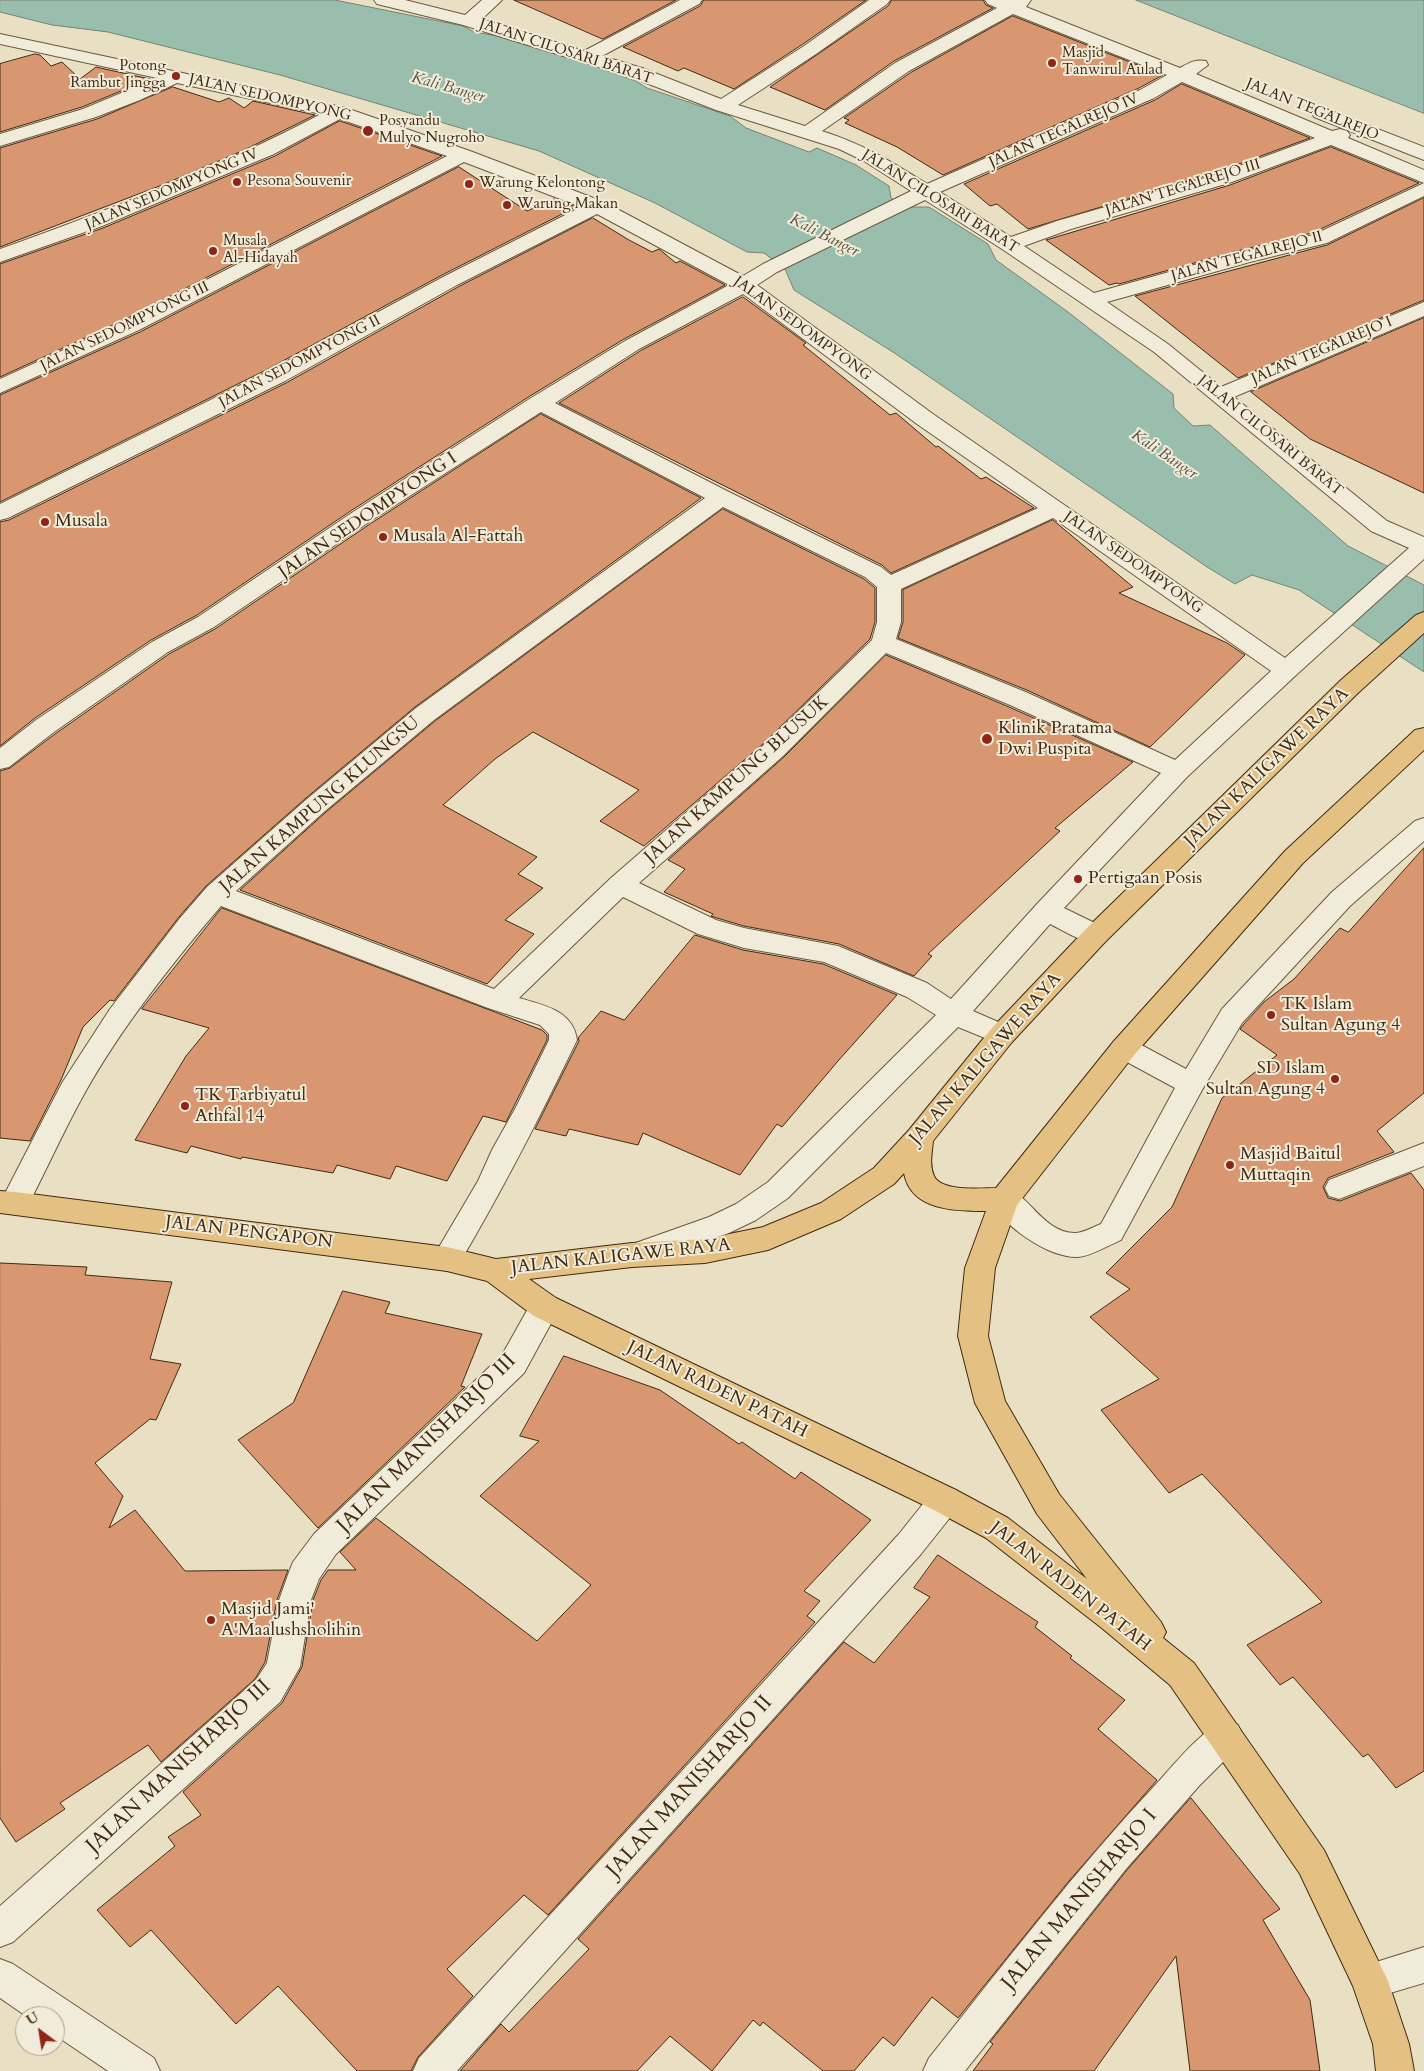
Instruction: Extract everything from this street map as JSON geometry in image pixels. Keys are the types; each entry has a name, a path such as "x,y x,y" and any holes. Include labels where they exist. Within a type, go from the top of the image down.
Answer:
{"highway":[{"name":"JALAN KALIGAWE RAYA","path":"496,1271 632,1255 705,1251 768,1238 831,1212 884,1176 919,1138 1002,1036 1096,935 1350,686 1424,620"},
{"path":"1182,1674 1048,1504 990,1403 973,1336 980,1268 1004,1200 1124,1048 1294,857 1422,741"},
{"path":"919,1138 916,1154 917,1170 922,1182 928,1188 942,1198 1004,1200"},
{"name":"JALAN PENGAPON","path":"8,1202 447,1259 496,1271"},
{"name":"JALAN RADEN PATAH","path":"496,1271 545,1307 945,1500 997,1528 1115,1619 1182,1674 1312,1862 1370,1981 1391,2044 1395,2071"}],"street":[{"name":"JALAN CILOSARI BARAT","path":"383,0 469,21 635,72 723,106 846,145 871,157 927,191 1093,300 1161,348 1379,526 1420,551"},
{"path":"469,21 492,0"},
{"path":"586,57 693,0"},
{"path":"723,106 881,0"},
{"path":"994,0 1018,4 1238,101 1424,177"},
{"name":"JALAN TEGALREJO","path":"1038,0 1278,96"},
{"path":"809,132 902,67 1018,4"},
{"name":"JALAN SEDOMPYONG","path":"0,39 339,112 463,155 597,206 744,284 925,420 1286,670"},
{"name":"JALAN TEGALREJO IV","path":"770,268 927,191 1147,94 1199,65"},
{"path":"0,140 79,115 154,87 176,76"},
{"name":"JALAN TEGALREJO","path":"1304,106 1424,154"},
{"name":"JALAN SEDOMPYONG IV","path":"0,256 95,222 267,150 339,112"},
{"name":"JALAN TEGALREJO III","path":"1009,245 1064,225 1222,179 1332,138 1355,127"},
{"name":"JALAN SEDOMPYONG III","path":"0,387 132,326 463,155"},
{"name":"JALAN TEGALREJO II","path":"1093,300 1244,257 1320,239 1424,189"},
{"name":"JALAN SEDOMPYONG II","path":"0,513 277,376 450,281 597,206"},
{"name":"JALAN SEDOMPYONG I","path":"0,761 45,726 160,647 206,622 361,517 539,403 632,345 770,268"},
{"name":"JALAN TEGALREJO I","path":"1220,395 1424,308"},
{"path":"539,403 721,497 873,572 889,585"},
{"name":"JALAN KAMPUNG KLUNGSU","path":"8,1202 72,1090 120,1016 189,925 216,894 316,805 425,714 721,497"},
{"path":"889,585 1055,509"},
{"path":"632,1255 719,1225 746,1212 778,1190 954,1014 1046,911 1178,771 1286,670 1420,551"},
{"path":"889,585 889,622 883,643 1020,700 1178,771"},
{"name":"JALAN KAMPUNG BLUSUK","path":"498,1001 620,885 774,750 883,643"},
{"path":"1004,1200 1039,1232 1053,1241 1078,1245 1111,1232 1191,1084 1232,1016 1341,899 1424,827"},
{"path":"620,885 707,927 753,940 829,953 917,990 954,1014 1002,1036"},
{"path":"216,894 498,1001 550,1018 562,1031 563,1040 529,1110 506,1150 491,1184 447,1259"},
{"path":"1046,911 1096,935"},
{"path":"1124,1048 1191,1084"},
{"path":"1338,1188 1424,1154"},
{"name":"JALAN MANISHARJO III","path":"0,1930 268,1691 283,1667 296,1600 305,1572 325,1544 513,1364 545,1307"},
{"name":"JALAN MANISHARJO II","path":"432,2071 904,1551 945,1500"},
{"name":"JALAN MANISHARJO I","path":"942,2071 1088,1887 1184,1776 1226,1736"},
{"path":"1370,1981 1424,1965"},
{"path":"0,1977 141,2071"}],"water":[{"name":"Kali Banger","path":"0,0 335,0 463,26 474,32 498,36 580,61 636,81 647,88 730,116 746,128 809,152 817,148 856,165 889,186 891,198 906,207 929,207 988,244 996,260 1068,312 1173,394 1174,408 1193,426 1210,425 1348,546 1424,585 1424,672 1299,590 1252,575 1235,584 1207,567 896,354 794,290 785,269 764,253 747,252 655,203 539,151 280,75 108,32 52,25 0,12"},
{"path":"1136,0 1424,0 1424,113"}],"building":[{"path":"514,0 676,0 603,39"},
{"path":"704,0 866,0 734,89 684,68 678,71 623,47 700,6"},
{"path":"892,0 983,0 986,5 993,8 894,61 825,110 770,87 888,6"},
{"path":"1013,16 1163,75 1139,88 943,175 897,147 845,123 849,120 844,118 910,73"},
{"path":"35,54 40,55 51,66 62,62 80,79 96,67 150,79 82,107 0,132 0,64"},
{"path":"1182,84 1310,138 1214,173 1028,229 997,204 990,206 964,184 1155,100"},
{"path":"173,87 219,102 229,98 244,108 253,101 315,115 242,151 162,185 0,247 0,148 97,119"},
{"path":"340,121 442,156 124,320 0,377 0,264 103,228 275,156"},
{"path":"1331,147 1419,183 1312,233 1237,251 1119,284 1109,285 1046,240 1230,185"},
{"path":"459,167 527,211 554,199 576,207 442,275 268,369 0,502 0,395 140,332"},
{"path":"1424,198 1424,300 1238,378 1135,296 1327,245"},
{"path":"593,218 652,252 659,249 676,263 680,261 725,285 624,339 530,396 352,510 197,615 151,640 35,718 0,746 0,522 9,520 286,383 458,287"},
{"path":"743,297 806,343 803,345 890,415 896,413 936,447 938,446 981,479 986,477 1034,508 891,573 882,565 559,403 640,351"},
{"path":"1424,318 1424,493 1310,439 1251,392"},
{"path":"541,414 701,498 415,707 306,798 206,886 179,917 114,1001 110,1000 83,1027 61,1080 30,1141 0,1138 0,771 10,768 169,654 215,629 370,524"},
{"path":"723,509 864,579 875,588 875,622 870,639 764,743 644,846 600,821 639,790 533,732 495,759 443,805 537,857 518,874 543,888 505,920 534,934 487,984 240,890 326,812 435,721"},
{"path":"1053,520 1133,587 1119,593 1227,643 1245,655 1150,747 1029,691 898,638 903,622 903,590"},
{"path":"886,655 1133,762 1055,828 1060,831 928,954 932,956 914,976 839,944 744,926 711,916 713,914 664,892 685,869 668,860 784,757"},
{"path":"1424,848 1424,1093 1377,1131 1394,1152 1328,1178 1323,1187 1328,1198 1340,1201 1411,1173 1424,1190 1424,1771 1396,1788 1368,1754 1363,1757 1293,1677 1280,1685 1247,1645 1322,1602 1202,1474 1169,1493 1101,1410 1159,1379 1090,1317 1130,1289 1106,1273 1172,1207 1222,1098 1277,1055 1240,1029 1264,1002 1294,979 1340,928 1348,932"},
{"path":"222,908 542,1030 547,1035 547,1040 506,1122 483,1116 447,1181 396,1166 390,1179 337,1165 333,1173 242,1157 241,1159 191,1146 187,1153 135,1140 186,1056 209,1028 142,1009"},
{"path":"695,935 743,950 823,964 897,995 782,1127 777,1124 740,1175 643,1133 638,1145 569,1129 566,1136 535,1129 579,1041 578,1038 601,1011 624,1020"},
{"path":"0,1263 87,1267 85,1275 172,1282 150,1359 181,1364 156,1420 150,1419 95,1463 123,1496 109,1528 135,1510 185,1571 288,1570 277,1600 265,1662 255,1679 161,1762 148,1745 60,1803 65,1809 16,1842 0,1818"},
{"path":"343,1291 390,1302 385,1313 482,1334 461,1386 465,1387 318,1528 238,1440 293,1403"},
{"path":"564,1356 660,1390 739,1444 742,1442 795,1479 801,1472 871,1520 804,1591 820,1601 807,1616 815,1622 548,1915 524,1895 447,1969 473,1996 418,2057 411,2071 357,2071 278,1986 236,2024 151,1930 130,1947 97,1910 175,1846 168,1837 201,1815 183,1792 282,1703 302,1667 313,1600 321,1580 328,1570 356,1570 340,1552 376,1518 537,1641 591,1585 480,1496 539,1441 520,1436"},
{"path":"938,1555 1038,1622 1035,1627 1072,1656 1070,1658 1125,1700 1098,1729 1157,1780 1069,1881 958,2018 932,1997 894,2046 883,2037 854,2071 823,2071 763,2022 760,2026 753,2020 712,2071 670,2036 637,2071 460,2071 501,2024 509,2032 589,1949 578,1939 844,1642 874,1663 930,1597 914,1588"},
{"path":"1191,1798 1280,1909 1263,1920 1310,2000 1320,2071 1190,2071 1176,1956 1094,2071 973,2071 993,2044 990,2042 1127,1870"}],"place":[{"name":"Masjid Tanwirul Aulad","path":"1052,63"},
{"name":"Potong Rambut Jingga","path":"176,76"},
{"name":"Posyandu Mulyo Nugroho","path":"368,131"},
{"name":"Pesona Souvenir","path":"237,182"},
{"name":"Warung Kelontong","path":"469,184"},
{"name":"Warung Makan","path":"507,205"},
{"name":"Musala Al-Hidayah","path":"213,251"},
{"name":"Musala","path":"45,522"},
{"name":"Musala Al-Fattah","path":"383,537"},
{"name":"Klinik Pratama Dwi Puspita","path":"987,739"},
{"name":"Pertigaan Posis","path":"1078,879"},
{"name":"TK Islam Sultan Agung 4","path":"1271,1015"},
{"name":"SD Islam Sultan Agung 4","path":"1335,1079"},
{"name":"TK Tarbiyatul Athfal 14","path":"185,1106"},
{"name":"Masjid Baitul Muttaqin","path":"1230,1165"},
{"name":"Masjid Jami' A'Maalushsholihin","path":"211,1620"}]}
